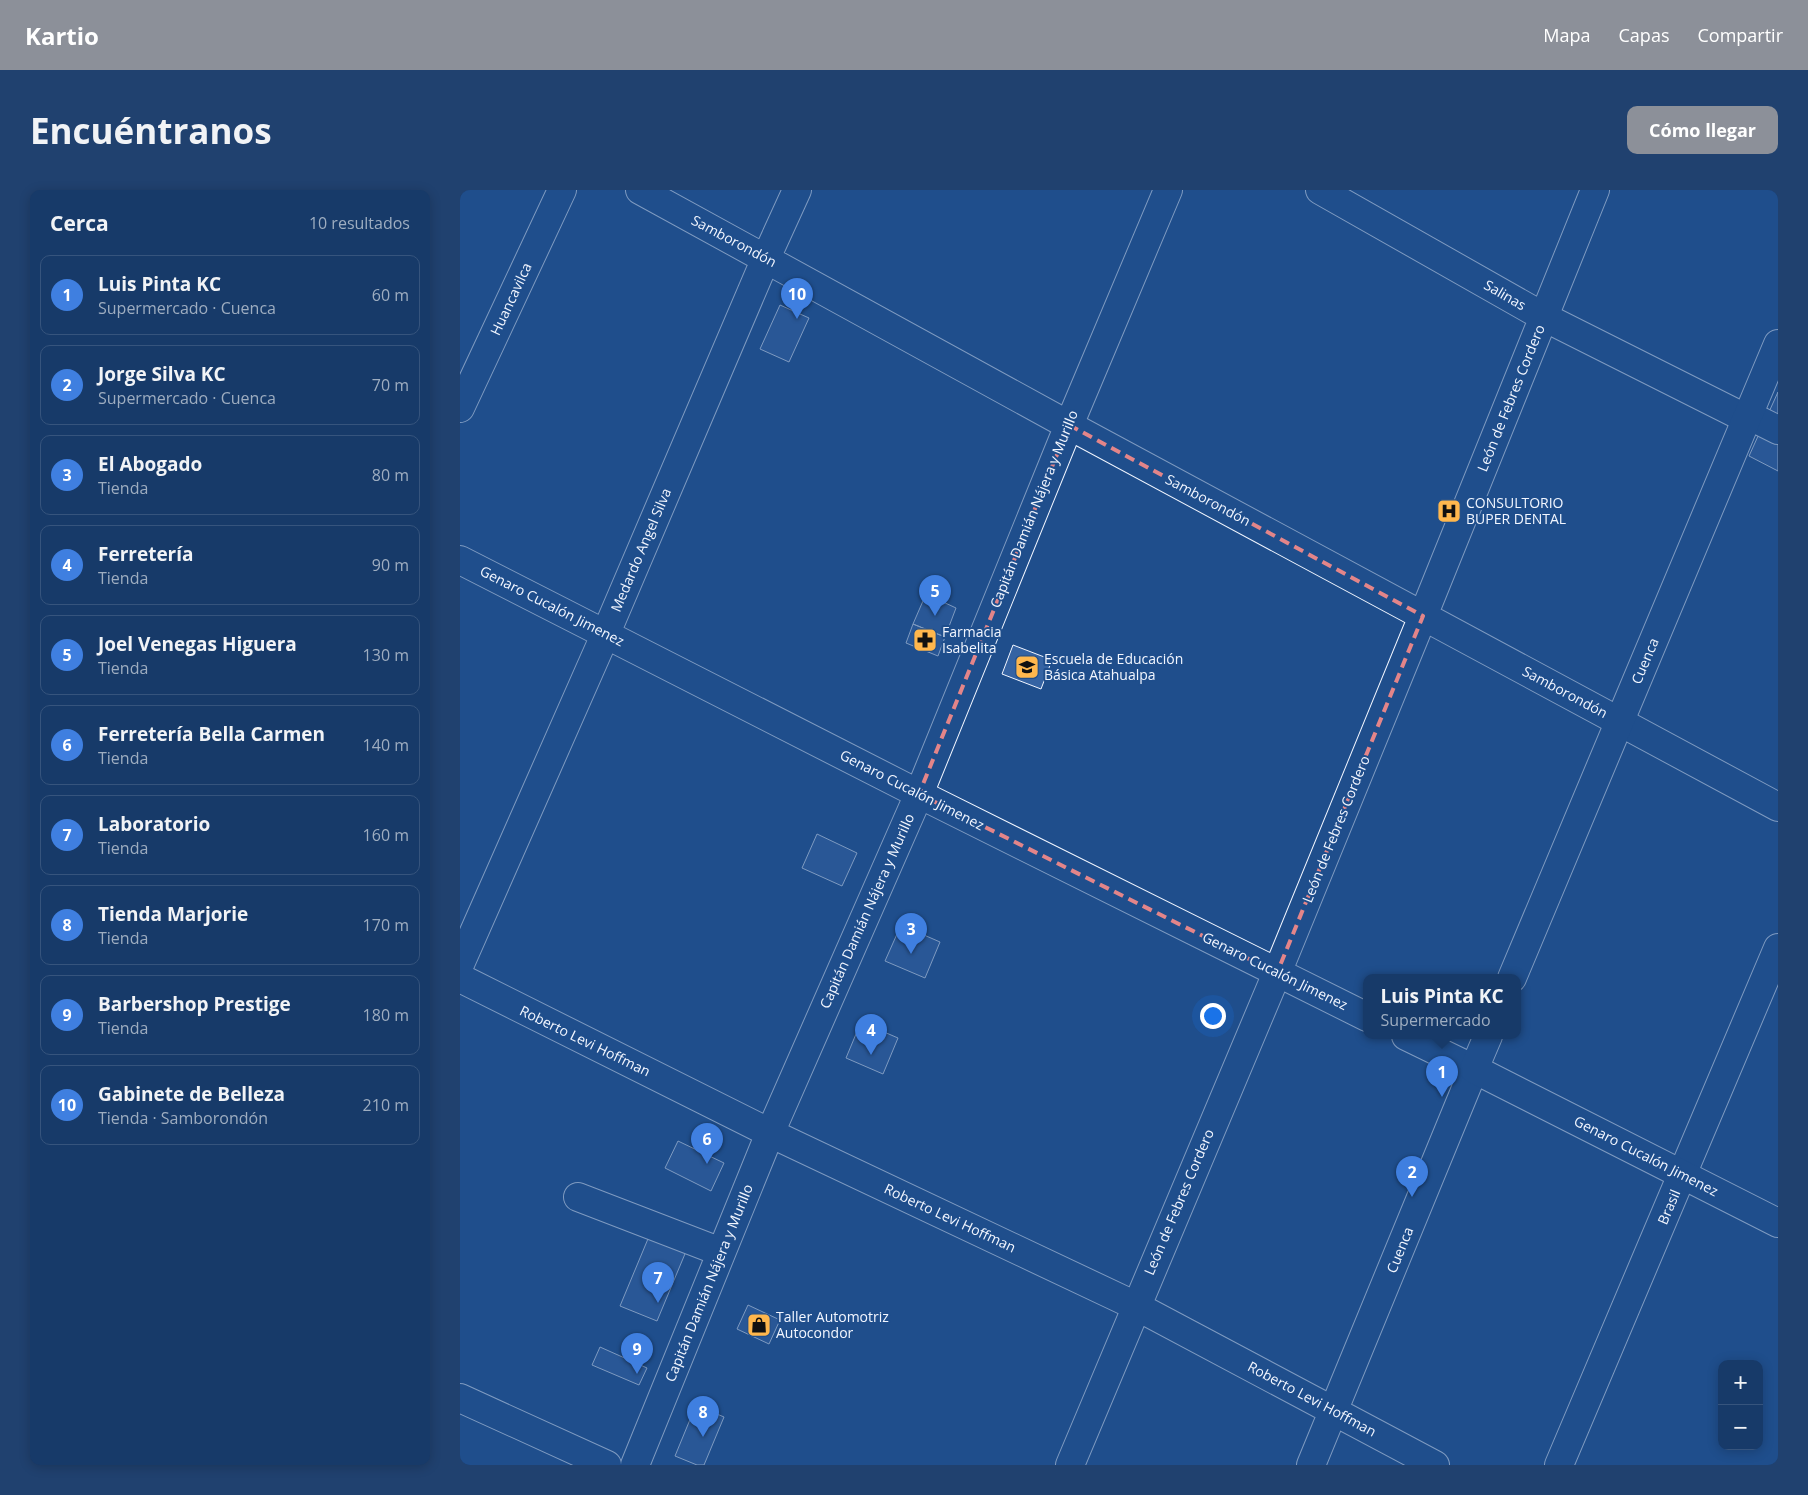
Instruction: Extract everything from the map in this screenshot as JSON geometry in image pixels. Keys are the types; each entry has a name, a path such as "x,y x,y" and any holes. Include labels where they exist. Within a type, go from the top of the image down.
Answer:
{"street":[{"name":"Huancavilca","path":"460,408 562,190"},
{"name":"Samborondón","path":"640,190 1069,425 1778,807"},
{"name":"Medardo Angel Silva","path":"460,964 606,633 766,258 797,190"},
{"name":"Capitán Damián Nájera y Murillo","path":"635,1465 770,1133 919,794 1069,425 1168,190"},
{"name":"Salinas","path":"1320,190 1544,317 1762,423"},
{"name":"León de Febres Cordero","path":"1070,1465 1277,973 1424,616 1595,190"},
{"name":"Cuenca","path":"1514,974 1620,722 1762,423 1778,344"},
{"name":"Genaro Cucalón Jimenez","path":"460,560 919,794 1363,1015"},
{"name":"Brasil","path":"1559,1465 1778,948"},
{"name":"Roberto Levi Hoffman","path":"460,978 770,1133 1136,1306 1435,1465"},
{"name":"Genaro Cucalón Jimenez","path":"1412,1039 1778,1223"},
{"name":"Cuenca","path":"1312,1465 1487,1039"},
{"path":"578,1197 721,1252"},
{"path":"460,1398 607,1465"}],"highlighted area":[{"path":"1069,425 1423,616 1277,973 919,794"}],"building":[{"path":"780,305 809,318 789,362 760,349"},
{"path":"1778,392 1778,471 1749,456"},
{"path":"926,594 956,608 945,637 913,624"},
{"name":"Farmacia Isabelita","path":"913,624 945,637 938,656 906,643"},
{"name":"Escuela de Educación Básica Atahualpa","path":"1013,645 1052,660 1041,689 1002,674"},
{"path":"817,834 857,853 842,886 802,868"},
{"path":"901,925 940,942 925,978 885,961"},
{"path":"861,1022 898,1038 883,1074 846,1058"},
{"path":"678,1141 724,1163 711,1191 665,1168"},
{"path":"650,1234 687,1249 657,1321 620,1306"},
{"name":"Taller Automotriz Autocondor","path":"748,1305 780,1320 769,1344 737,1329"},
{"path":"600,1347 647,1368 639,1385 592,1365"},
{"path":"696,1405 724,1417 704,1465 697,1465 675,1456"}],"place":[{"name":"Gabinete de Belleza","path":"797,319"},
{"name":"CONSULTORIO BUPER DENTAL","path":"1449,511"},
{"name":"Joel Venegas Higuera","path":"935,616"},
{"name":"Farmacia Isabelita","path":"925,640"},
{"name":"Escuela de Educación Básica Atahualpa","path":"1027,667"},
{"name":"El Abogado","path":"911,954"},
{"name":"Ferretería","path":"871,1055"},
{"name":"Luis Pinta KC","path":"1442,1097"},
{"name":"Ferretería Bella Carmen","path":"707,1164"},
{"name":"Jorge Silva KC","path":"1412,1197"},
{"name":"Laboratorio","path":"658,1303"},
{"name":"Taller Automotriz Autocondor","path":"759,1325"},
{"name":"Barbershop Prestige","path":"637,1374"},
{"name":"Tienda Marjorie","path":"703,1437"}]}
